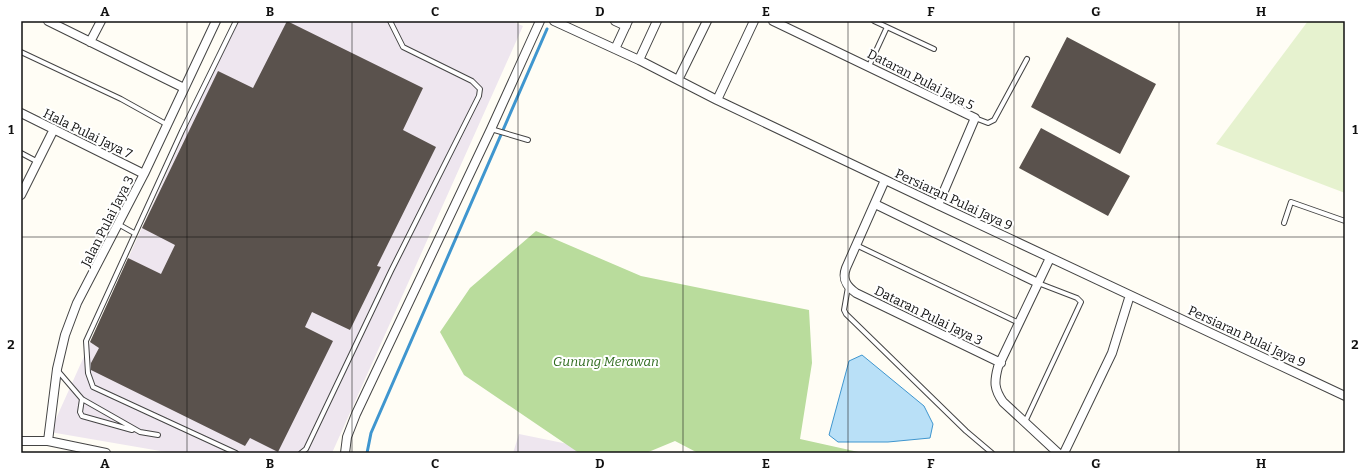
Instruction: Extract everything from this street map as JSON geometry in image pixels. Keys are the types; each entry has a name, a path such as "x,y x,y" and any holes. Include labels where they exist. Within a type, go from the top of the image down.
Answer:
{"street":[{"path":"48,21 184,88"},
{"path":"90,42 101,21"},
{"name":"Jalan Pulai Jaya 3","path":"48,440 56,370 65,335 77,303 144,174 166,124 216,21"},
{"path":"344,453 347,437 356,414 491,129 540,21"},
{"name":"Persiaran Pulai Jaya 9","path":"554,21 615,48 717,100 885,180 1345,396"},
{"path":"615,21 627,23 615,48"},
{"path":"638,60 657,21"},
{"path":"678,80 707,21"},
{"path":"717,100 754,21"},
{"name":"Dataran Pulai Jaya 5","path":"773,21 974,118 938,205"},
{"name":"Hala Pulai Jaya 7","path":"21,113 144,174"},
{"path":"21,195 54,129"},
{"path":"848,288 843,275 885,180"},
{"path":"875,204 1038,283"},
{"path":"1050,258 1001,363 994,382 997,393 1003,402 1058,453"},
{"name":"Dataran Pulai Jaya 3","path":"848,288 1001,363"},
{"path":"1064,453 1112,353 1130,295"},
{"path":"21,441 48,440 106,453"}],"lane":[{"path":"236,21 134,233 86,341 90,380 93,387 236,453"},
{"path":"301,453 306,449 391,271 479,96 480,89 472,81 403,47 390,21"},
{"path":"874,21 934,49"},
{"path":"869,66 886,27"},
{"path":"21,52 121,99 166,124"},
{"path":"974,118 988,123 994,120 1027,59"},
{"path":"491,129 528,140"},
{"path":"21,153 38,162"},
{"path":"1284,223 1291,202 1345,221"},
{"path":"118,224 134,233"},
{"path":"856,245 1020,323"},
{"path":"1025,423 1082,302 1077,298 1038,283"},
{"path":"848,288 844,310 846,314 966,431 992,453"},
{"path":"56,370 82,399 140,432"},
{"path":"82,399 80,412 82,416 140,432 158,435"}],"shaded area":[{"path":"235,21 511,21 523,26 332,453 172,453 50,432"},
{"path":"519,434 612,453 513,453"}],"green space":[{"path":"1308,21 1345,21 1345,193 1216,144"},
{"name":"Gunung Merawan","path":"536,231 641,276 809,310 812,363 800,439 863,453 698,453 675,441 646,453 579,453 464,375 440,332 470,288"}],"water":[{"path":"862,355 924,406 933,424 930,438 888,442 838,442 829,435 849,361"}],"building":[{"path":"287,21 423,88 403,130 436,147 377,266 381,267 350,330 312,312 305,327 333,341 278,452 250,438 245,446 91,370 91,363 99,348 90,342 128,258 161,274 175,245 142,228 218,71 253,88"},
{"path":"1067,37 1156,84 1120,154 1031,107"},
{"path":"1041,128 1130,176 1108,216 1019,168"}],"waterway":[{"path":"367,453 371,433 547,29"}]}
